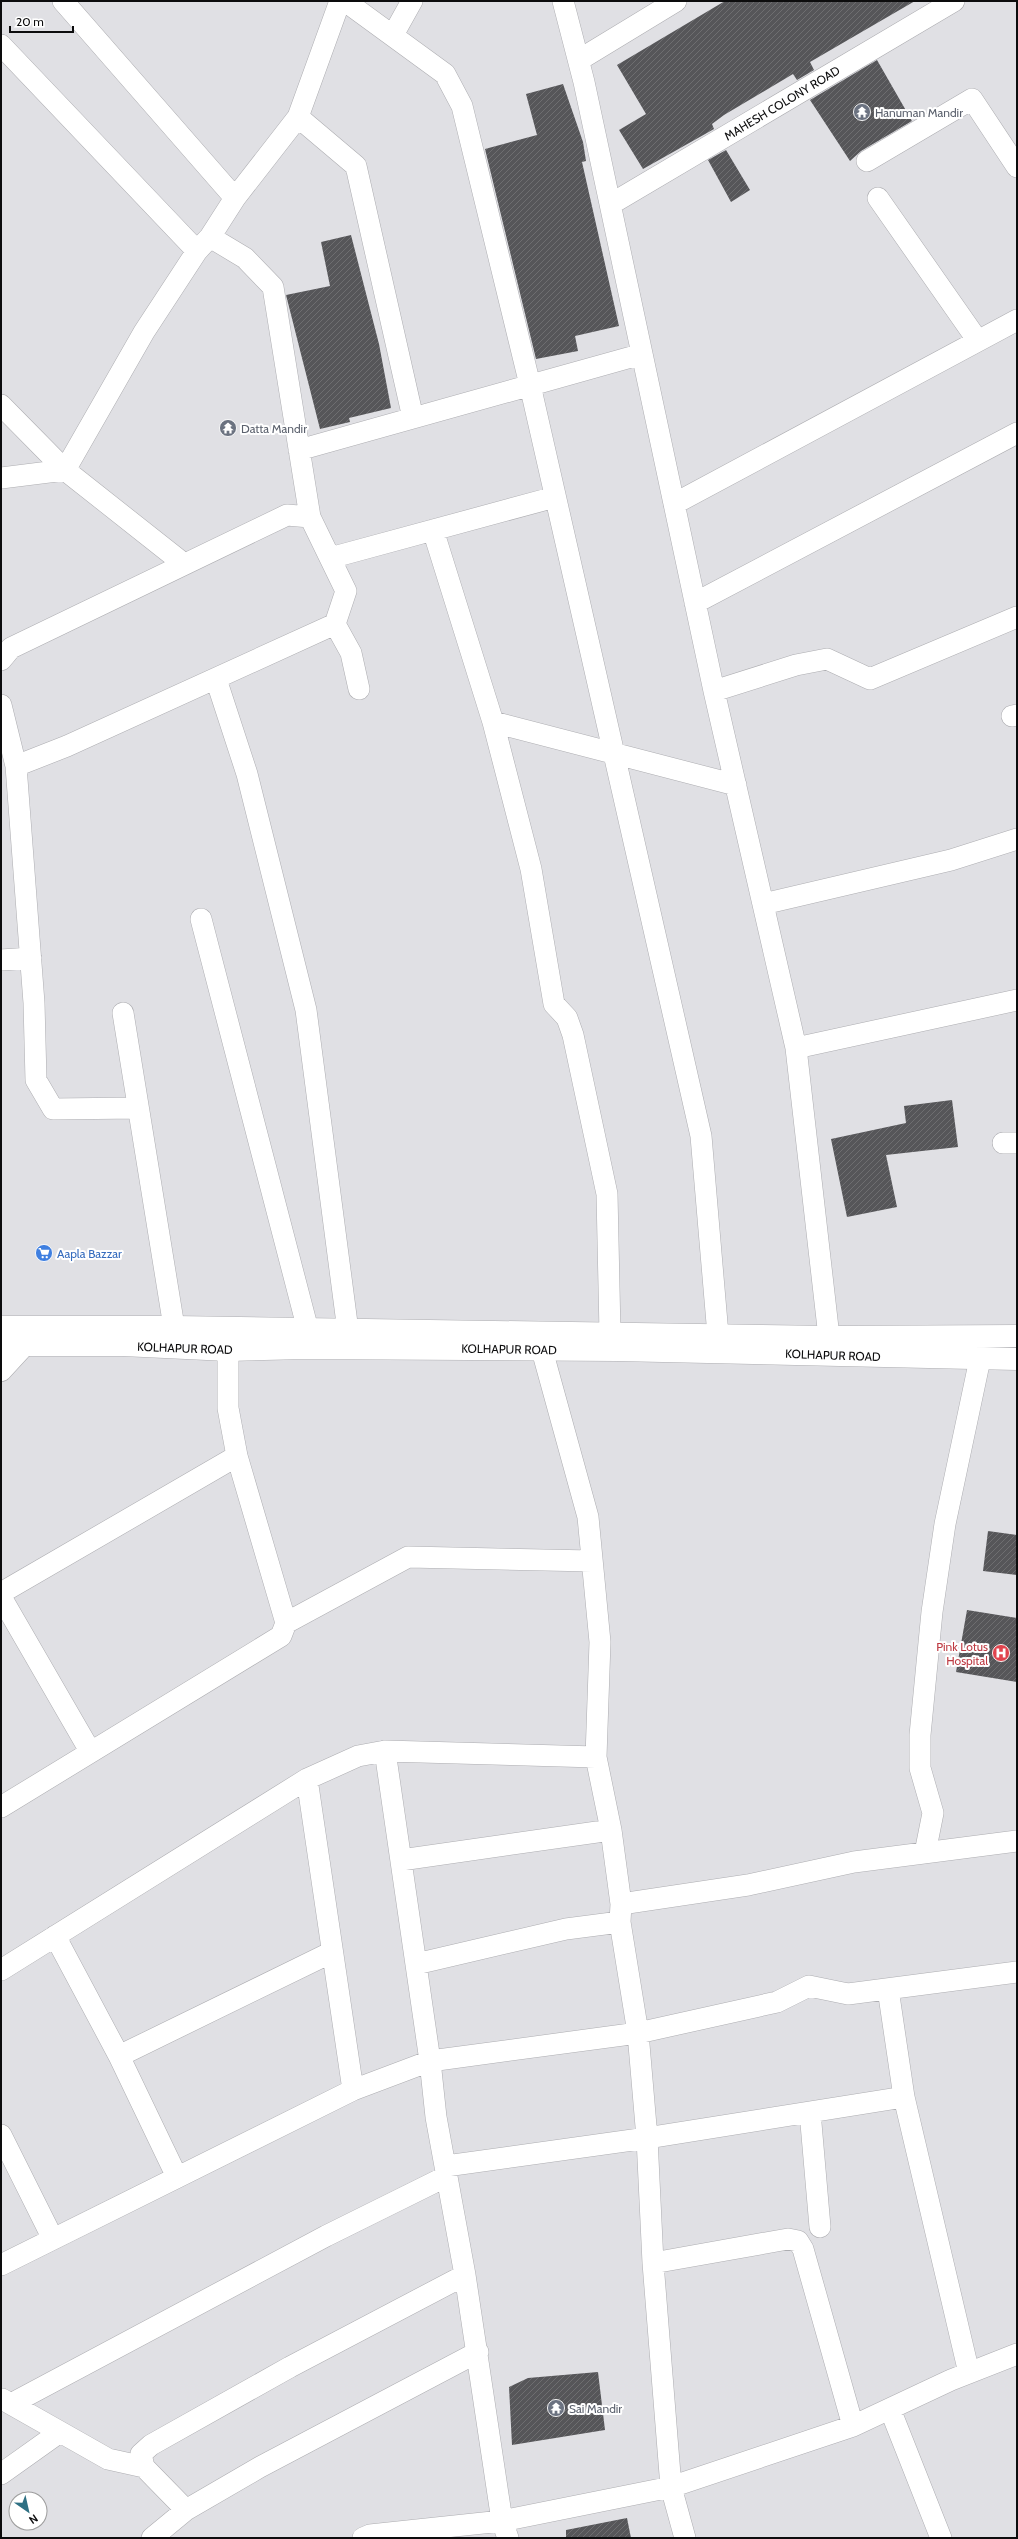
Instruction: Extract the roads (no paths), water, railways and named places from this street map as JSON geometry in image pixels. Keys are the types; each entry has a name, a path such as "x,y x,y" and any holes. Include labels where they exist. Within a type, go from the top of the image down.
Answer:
{"main road":[{"name":"KOLHAPUR ROAD","path":"1,1327 174,1327 348,1331 610,1333 829,1337 1017,1336"},
{"name":"KOLHAPUR ROAD","path":"1,1345 123,1345 228,1350 342,1348 542,1350 1017,1359"}],"street":[{"path":"62,1 235,198"},
{"path":"65,470 140,338 235,198 298,117 340,1"},
{"path":"345,1 445,74 462,106 530,385 701,1136 718,1335"},
{"path":"393,35 412,1"},
{"path":"563,1 579,60 714,690 796,1048 829,1337"},
{"path":"579,60 676,1"},
{"name":"MAHESH COLONY ROAD","path":"611,204 954,1"},
{"path":"1,45 204,244 245,258 273,287 310,517 346,591 335,624 67,746 16,766"},
{"path":"866,161 972,99 1017,168"},
{"path":"298,117 356,166 413,418"},
{"path":"878,198 978,341"},
{"path":"674,504 1017,320"},
{"path":"299,450 642,354"},
{"path":"1,405 65,470 184,564"},
{"path":"695,603 1017,433"},
{"path":"1,478 65,470"},
{"path":"330,558 555,497"},
{"path":"1,660 11,648 287,515 310,517"},
{"path":"433,530 492,722 531,869 554,1004 567,1018 573,1035 607,1194 610,1333"},
{"path":"714,690 796,665 827,659 870,679 1017,617"},
{"path":"335,624 351,653 359,689"},
{"path":"216,679 247,774 306,1010 348,1331"},
{"path":"1,705 16,766 31,958 36,1080 53,1109 138,1108"},
{"path":"492,722 736,785"},
{"path":"763,904 951,860 1017,839"},
{"path":"201,919 308,1330"},
{"path":"1,960 31,958"},
{"path":"796,1048 1017,1000"},
{"path":"123,1013 174,1327"},
{"path":"1,1807 90,1751 281,1636 286,1622 237,1456 228,1408 228,1350 221,1328"},
{"path":"1,1371 24,1346"},
{"path":"542,1350 588,1517 600,1642 596,1757 611,1830 620,1913 638,2033 647,2138 653,2263 671,2487 685,2538"},
{"path":"925,1853 933,1813 920,1768 920,1735 932,1612 945,1524 980,1359"},
{"path":"1,1593 237,1456"},
{"path":"286,1622 408,1557 592,1561"},
{"path":"1,1597 90,1751"},
{"path":"1,1970 307,1779 358,1756 385,1751 596,1757"},
{"path":"385,1751 430,2061 436,2117 465,2274 505,2530"},
{"path":"307,1779 353,2090"},
{"path":"401,1860 611,1830"},
{"path":"416,1964 566,1929 620,1913 854,1862 1017,1841"},
{"path":"55,1936 119,2056 177,2177"},
{"path":"119,2056 332,1952"},
{"path":"1,2265 353,2090 430,2061 638,2033 777,2002 809,1986 848,1994 1017,1972"},
{"path":"888,1989 904,2097 969,2373"},
{"path":"6,2401 326,2236 447,2171 904,2097"},
{"path":"810,2112 820,2227"},
{"path":"1,2135 53,2239"},
{"path":"653,2263 788,2238 798,2241 803,2249 853,2426"},
{"path":"186,2510 144,2467 141,2454 151,2445 290,2367 465,2274"},
{"path":"152,2538 186,2510 260,2467 478,2352"},
{"path":"362,2538 370,2535 505,2530 671,2487 853,2426 969,2373 1017,2354"},
{"path":"6,2401 108,2459 144,2467"},
{"path":"890,2408 941,2538"},
{"path":"1,2474 60,2432"}],"place":[{"name":"Hanuman Mandir","path":"862,112"},
{"name":"Datta Mandir","path":"228,428"},
{"name":"Aapla Bazzar","path":"44,1253"},
{"name":"Pink Lotus Hospital","path":"1001,1653"},
{"name":"Sai Mandir","path":"556,2408"}]}
